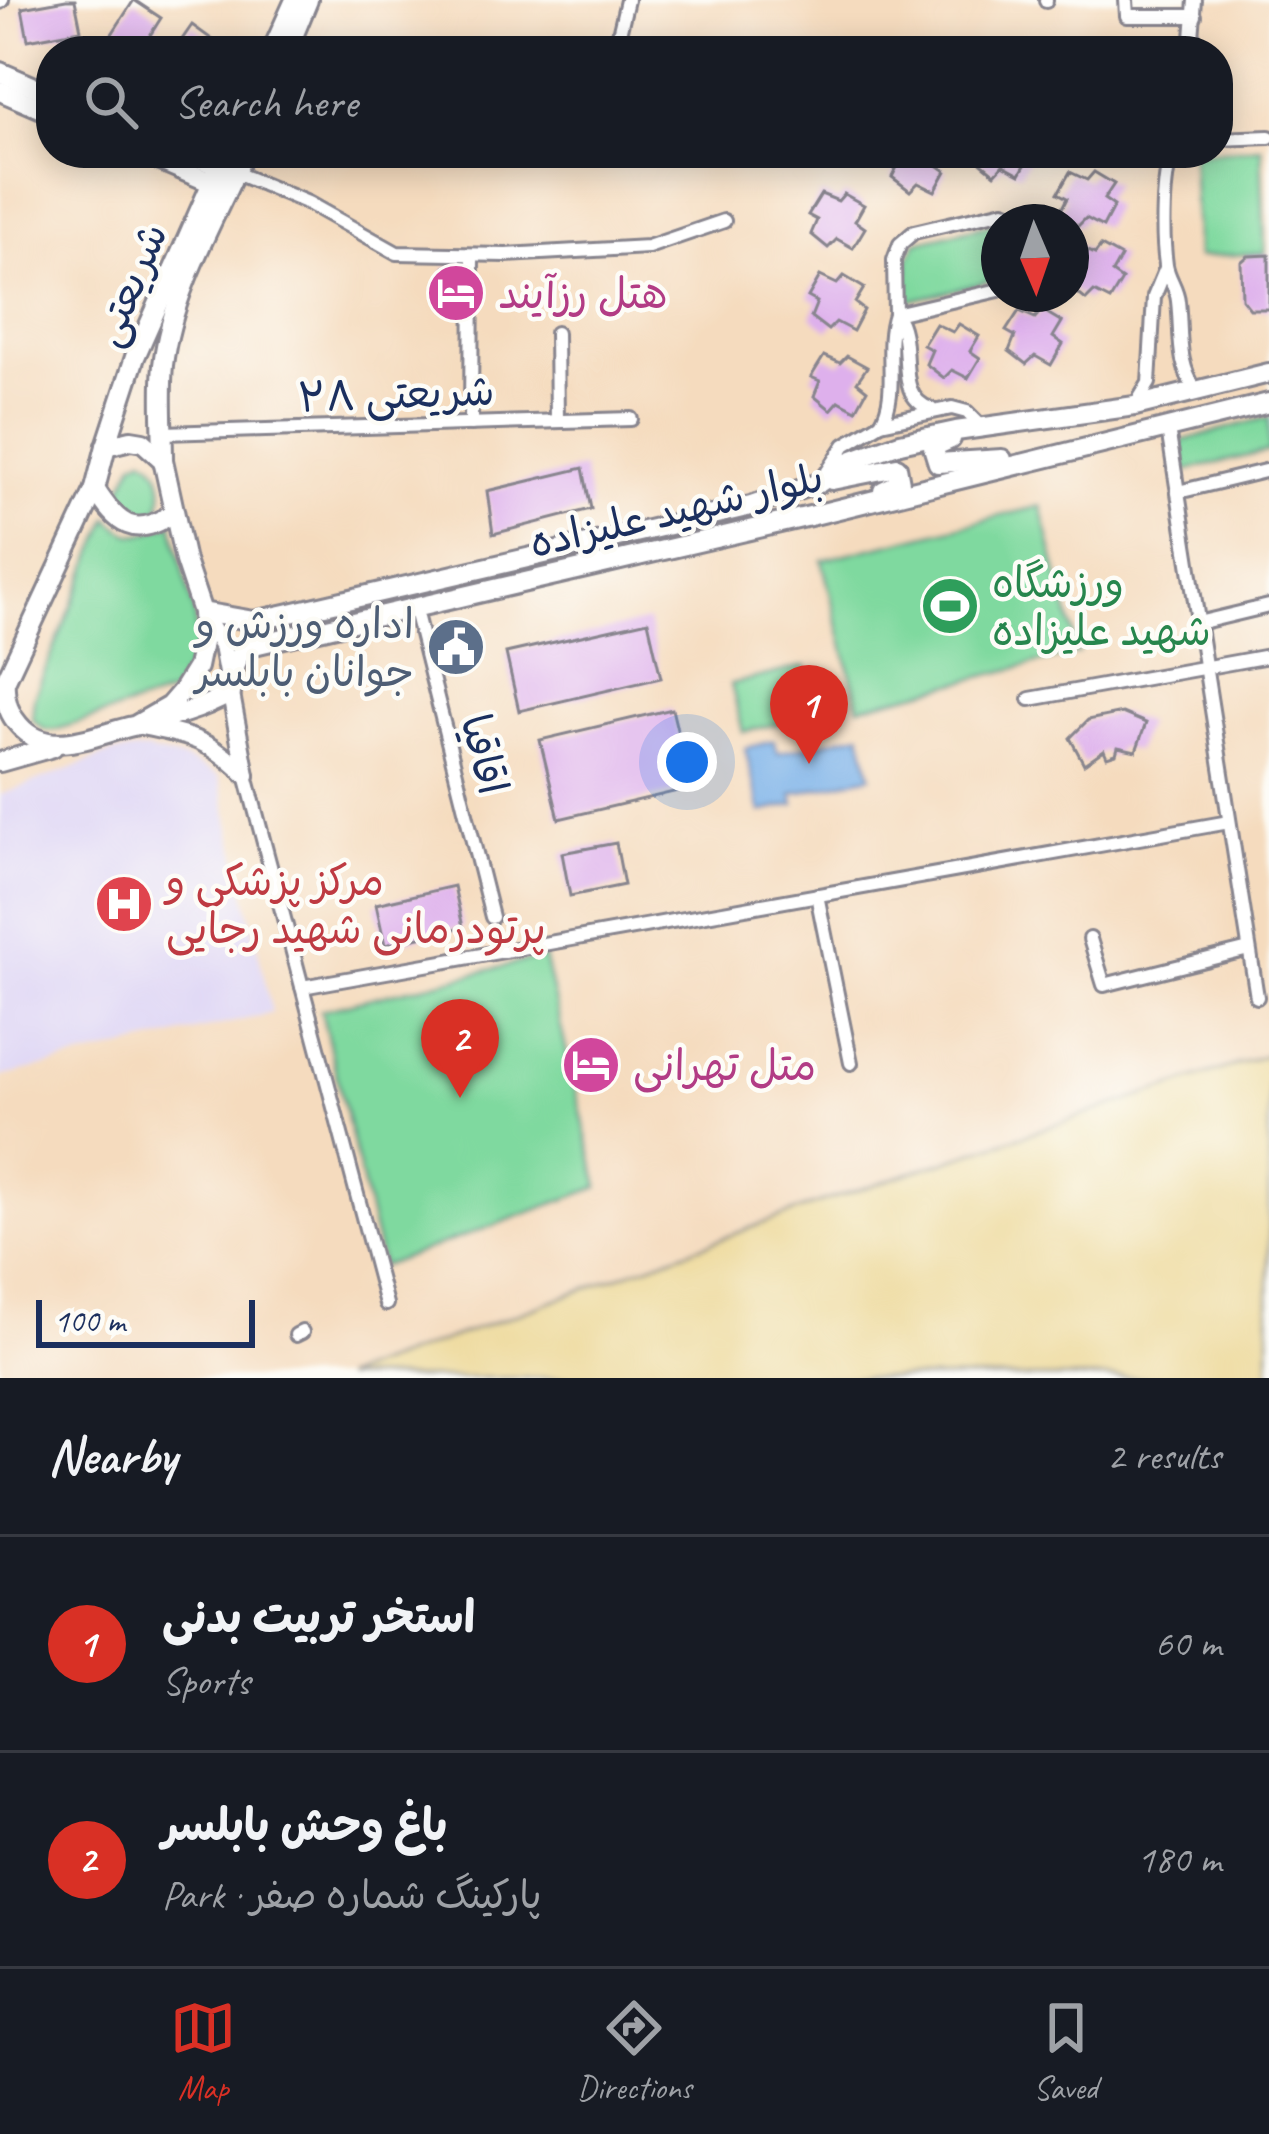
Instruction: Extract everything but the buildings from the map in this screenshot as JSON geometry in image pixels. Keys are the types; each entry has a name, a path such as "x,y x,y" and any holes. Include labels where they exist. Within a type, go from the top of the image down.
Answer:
{"main road":[{"path":"286,36 295,0"},
{"path":"289,36 308,0"},
{"path":"0,72 36,88"},
{"path":"0,91 36,107"},
{"name":"شریعتی","path":"163,460 163,369 172,321 223,169"},
{"name":"شریعتی","path":"106,446 135,357 223,169"},
{"name":"بلوار شهید علیزاده","path":"202,612 254,621 751,506 819,484 854,460 900,443 1135,406 1269,373"},
{"name":"بلوار شهید علیزاده","path":"231,693 233,663 243,648 1269,403"},
{"path":"985,430 938,442 933,458 948,465 1034,459"},
{"path":"64,744 40,741 22,729 10,712 3,688 95,489 106,446 131,440 143,442 163,460 202,612 203,638 193,676 169,706 136,725"},
{"path":"810,516 894,488 902,474 891,465 819,484"},
{"path":"95,489 110,513 128,524 152,525 173,513"},
{"path":"202,612 222,646 246,775"},
{"path":"0,762 178,718 231,693"},
{"path":"136,725 218,748 246,775"}],"street":[{"path":"619,36 627,0"},
{"path":"1126,0 1127,16 1195,16"},
{"path":"1193,36 1195,0"},
{"path":"1233,138 1269,137"},
{"path":"1135,406 1149,383 1154,297 1166,268 1167,168"},
{"path":"223,169 308,203 397,254 648,247 724,221"},
{"path":"881,424 889,410 889,332 895,314 894,260 900,244 914,232 981,217"},
{"path":"472,255 472,424"},
{"path":"1166,268 1178,296 1184,374 1196,391"},
{"path":"895,314 981,294"},
{"path":"895,314 904,327 908,389 917,404 967,412 985,430"},
{"path":"556,334 557,421"},
{"path":"819,484 845,445 881,424 932,410"},
{"name":"شریعتی ۲۸","path":"163,434 632,419"},
{"path":"1168,429 1256,997"},
{"path":"1178,492 1269,470"},
{"name":"اقاقیا","path":"414,606 492,917"},
{"path":"1198,623 1269,606"},
{"path":"1030,698 1269,656"},
{"path":"246,775 386,1304"},
{"path":"302,987 1229,822"},
{"path":"817,896 850,1063"},
{"path":"1090,939 1104,986 1249,949"}],"shaded area":[{"name":"مرکز پزشکی و پرتودرمانی شهید رجایی","path":"146,750 186,760 219,776 272,1013 0,1077 0,795 112,753"}],"green space":[{"path":"1261,147 1265,253 1197,257 1193,168 1233,168 1233,150"},
{"path":"981,226 981,283 908,301 908,260 917,242"},
{"path":"1269,417 1269,451 1185,471 1181,441"},
{"path":"144,457 156,468 162,484 161,501 152,515 130,512 116,501 134,462"},
{"name":"ورزشگاه شهید علیزاده","path":"1041,506 1078,653 859,707 822,560"},
{"path":"109,518 131,534 172,523 195,618 197,653 170,694 45,730 32,719 34,697"},
{"path":"805,666 817,714 743,732 731,684"},
{"path":"544,957 599,1187 382,1266 321,1010"}],"sand":[{"path":"1269,1054 1269,1378 342,1378 813,1205"}],"water":[{"path":"861,733 871,776 793,794 795,804 761,812 745,748 774,741 778,753"}],"place":[{"name":"هتل رزآیند","path":"456,293"},
{"name":"ورزشگاه شهید علیزاده","path":"950,606"},
{"name":"اداره ورزش و جوانان بابلسر","path":"456,647"},
{"name":"استخر تربیت بدنی","path":"809,764"},
{"name":"مرکز پزشکی و پرتودرمانی شهید رجایی","path":"124,904"},
{"name":"متل تهرانی","path":"591,1065"},
{"name":"باغ وحش بابلسر","path":"460,1098"}]}
